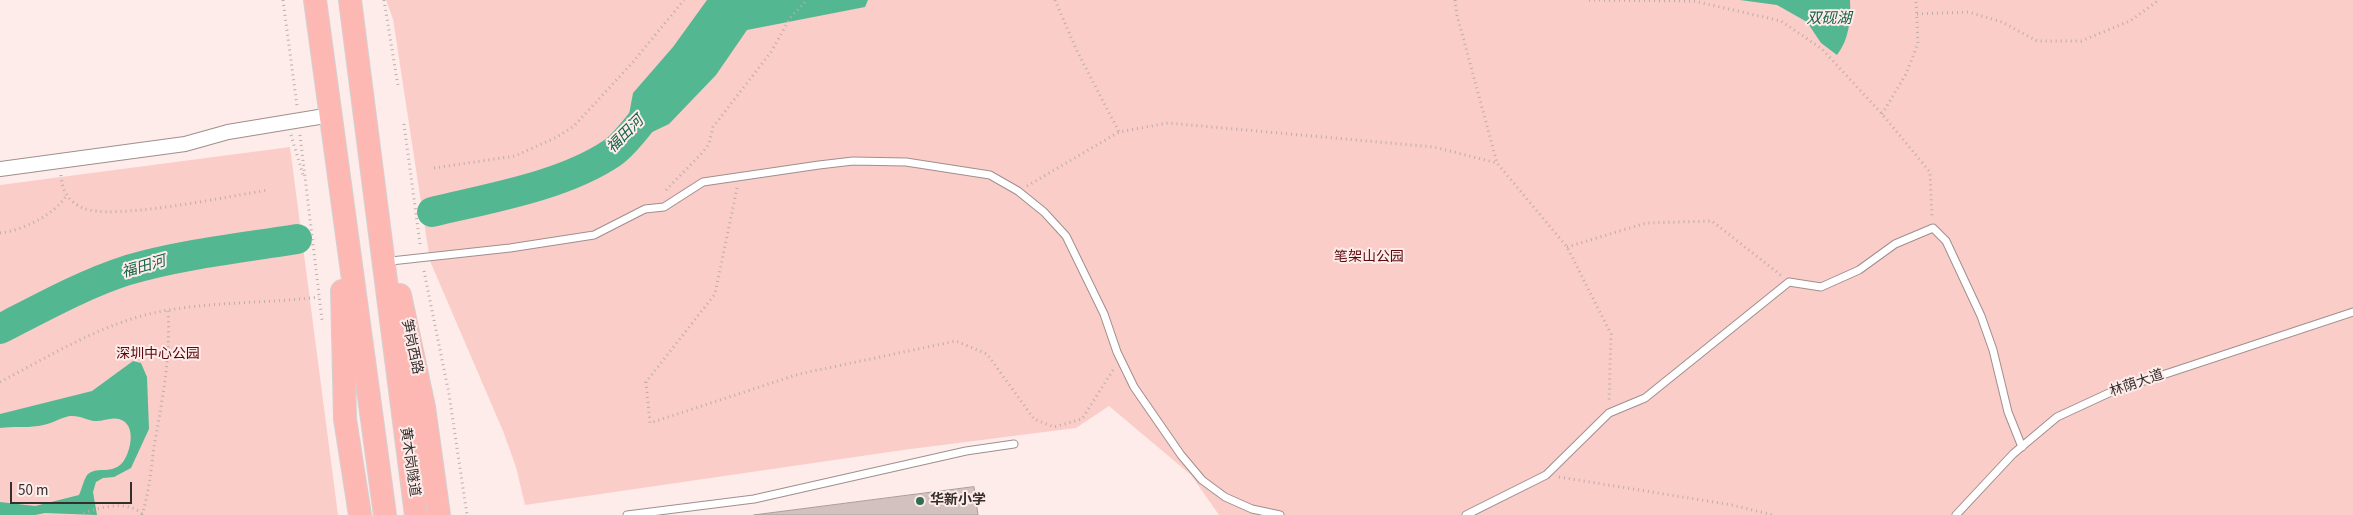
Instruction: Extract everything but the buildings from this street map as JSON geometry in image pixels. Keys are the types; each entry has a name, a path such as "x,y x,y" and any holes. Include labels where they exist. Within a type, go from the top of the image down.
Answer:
{"main road":[{"path":"315,0 385,515"},
{"name":"笋岗西路","path":"350,0 401,410"},
{"path":"325,72 359,68"},
{"name":"笋岗西路","path":"373,180 424,407 439,515"},
{"path":"340,185 345,419 360,515"},
{"name":"黄木岗隧道","path":"401,410 416,515"}],"street":[{"path":"0,169 185,144 228,132 331,115"}],"lane":[{"path":"392,261 510,248 594,234 644,209 664,207 703,182 853,161 906,162 990,175 1018,191 1044,212 1066,236 1104,314 1121,359 1138,394 1202,480 1225,497 1252,509 1280,515"},
{"path":"1466,515 1546,475 1609,413 1645,398 1789,282 1821,287 1859,270 1895,244 1933,228 1946,241 1981,316 1993,350 2008,412 2022,447"},
{"name":"林荫大道","path":"1956,515 1966,502 2022,447 2057,418 2111,392 2353,312"},
{"path":"627,515 754,499 966,451 1014,444"}],"path":[{"path":"0,382 103,330 134,318 168,310 319,297 306,182 293,122 283,0"},
{"path":"384,0 398,86"},
{"path":"434,168 515,156 558,136 574,126 633,62 684,0"},
{"path":"644,209 668,189 703,152 709,144 713,127 771,52 786,26 807,0"},
{"path":"1055,0 1077,51 1118,132"},
{"path":"1455,0 1457,15 1498,163 1567,247 1610,334 1609,413"},
{"path":"1589,0 1694,0 1781,21 1822,48 1882,114 1930,172 1933,228"},
{"path":"1882,114 1906,74 1918,43 1916,0"},
{"path":"1917,14 1968,12 2002,22 2037,41 2081,41 2130,21 2159,0"},
{"path":"293,122 306,182"},
{"path":"1018,191 1118,132 1168,123 1434,147 1498,163"},
{"path":"404,124 420,244"},
{"path":"61,161 62,187 66,196 84,209 116,211 268,190"},
{"path":"739,177 715,294 646,382 650,423 799,374 956,341 987,354 1034,419 1054,427 1082,419 1121,359"},
{"path":"0,234 29,224 61,206 66,196"},
{"path":"1567,247 1646,223 1712,221 1789,282"},
{"path":"424,271 449,394 467,515"},
{"path":"142,515 149,486 165,381 169,339 168,310"},
{"path":"1546,475 1732,505 1772,515"},
{"path":"79,515 108,507 138,510 142,515"}],"green space":[{"name":"笔架山公园","path":"386,0 2353,0 2353,515 1219,515 1191,475 1109,406 1076,428 903,450 525,505 516,467 503,431 430,261 393,19"},
{"name":"深圳中心公园","path":"290,147 338,515 0,515 0,185"}],"water":[{"path":"707,0 868,0 865,7 747,30 716,75 669,124 646,135 628,120 633,93 673,47"},
{"name":"双砚湖","path":"1740,0 1850,0 1847,36 1837,55 1821,43 1807,22 1777,5"},
{"path":"133,361 141,363 147,377 149,429 131,468 114,477 103,478 96,482 93,492 97,515 45,513 35,515 0,515 0,502 35,506 79,495 88,474 114,468 123,462 131,438 128,426 119,419 113,418 96,421 70,416 42,425 0,428 0,414 92,391"}],"waterway":[{"name":"福田河","path":"432,212 525,190 593,164 618,148 662,95"},
{"name":"福田河","path":"0,329 79,289 128,270 191,256 297,239"}],"place":[{"name":"华新小学","path":"920,501"}]}
